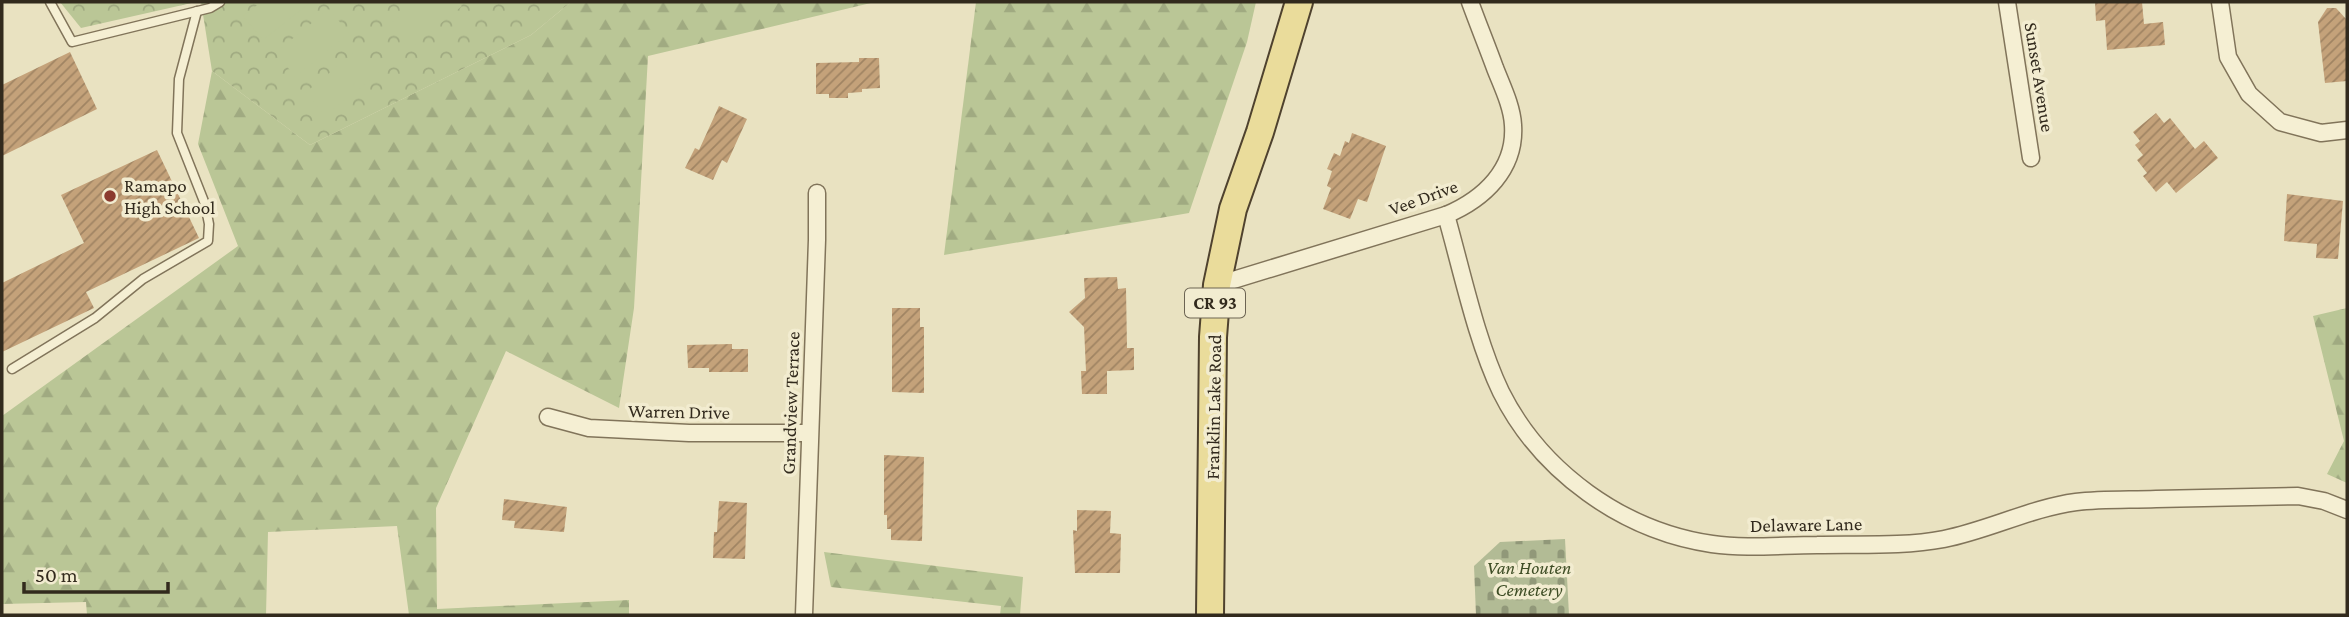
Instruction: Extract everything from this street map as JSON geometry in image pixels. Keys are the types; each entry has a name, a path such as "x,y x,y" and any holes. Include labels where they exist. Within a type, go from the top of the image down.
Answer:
{"main road":[{"name":"Franklin Lake Road","path":"1210,615 1213,337 1217,285 1233,209 1260,132 1299,2"}],"street":[{"name":"Vee Drive","path":"1217,285 1446,215 1464,207 1490,186 1507,162 1513,142 1513,124 1470,2"},
{"name":"Sunset Avenue","path":"2007,2 2031,158"},
{"path":"2220,2 2228,57 2249,94 2280,122 2321,133 2347,130"},
{"name":"Grandview Terrace","path":"804,615 817,193"},
{"name":"Delaware Lane","path":"1446,215 1487,359 1501,391 1524,429 1549,459 1578,486 1606,506 1641,524 1673,535 1712,544 1751,547 1905,544 1980,531 2045,509 2077,502 2109,500 2298,496 2324,501 2347,510"},
{"name":"Warren Drive","path":"548,417 603,429 689,433 809,433"}],"lane":[{"path":"50,2 72,42 210,8 220,2"},
{"path":"12,369 95,318 143,279 208,241 209,224 205,204 177,133 179,79 197,11"}],"green space":[{"path":"60,2 196,2 81,28"},
{"path":"201,2 571,2 531,35 310,145 212,71"},
{"path":"261,2 311,2 263,40 243,16"},
{"path":"418,2 458,2 462,6 409,49 389,25"},
{"path":"571,2 875,2 648,56 634,308 619,408 506,351 436,508 437,609 629,600 629,615 409,615 397,526 268,532 266,615 87,615 86,602 2,604 2,416 238,246 198,144 212,71 310,145 531,35"},
{"path":"976,2 1256,2 1247,42 1189,213 944,255"},
{"path":"329,9 349,33 295,77 276,52"},
{"path":"359,49 379,73 325,116 306,92"},
{"path":"2347,308 2347,483 2327,474 2344,441 2313,316"},
{"name":"Van Houten Cemetery","path":"1565,539 1569,615 1476,615 1474,566 1500,542"},
{"path":"824,552 1023,577 1020,615 1000,615 1001,606 831,587"}],"building":[{"path":"2095,2 2142,2 2144,24 2163,22 2165,45 2107,50 2105,20 2096,21"},
{"path":"2327,8 2336,8 2347,20 2347,81 2325,83 2318,22"},
{"path":"70,52 97,109 2,156 2,85"},
{"path":"859,58 879,58 880,88 848,93 848,98 829,98 829,94 816,94 816,63 859,62"},
{"path":"719,106 747,119 727,163 722,160 713,180 685,168 695,148 699,150"},
{"path":"2156,113 2164,123 2170,118 2195,149 2204,141 2218,158 2176,193 2167,182 2156,192 2143,176 2147,173 2137,160 2143,155 2135,145 2140,141 2133,132"},
{"path":"1352,133 1386,146 1367,202 1358,199 1350,219 1323,209 1331,188 1327,186 1332,171 1327,169 1334,153 1340,156 1345,141 1349,143"},
{"path":"157,150 199,238 86,292 94,308 2,352 2,283 84,243 61,195"},
{"path":"2287,194 2343,201 2338,259 2316,258 2317,244 2284,241"},
{"path":"1117,277 1118,289 1126,288 1127,348 1134,348 1134,370 1107,371 1107,394 1082,394 1081,371 1086,371 1084,327 1069,312 1085,298 1084,278"},
{"path":"892,308 920,308 920,327 924,327 924,393 892,392"},
{"path":"732,344 732,349 748,349 748,372 709,372 709,368 688,368 687,345"},
{"path":"884,455 924,457 922,541 891,540 891,529 887,529 887,515 884,515"},
{"path":"504,499 567,507 564,532 514,528 515,521 502,520"},
{"path":"719,501 747,503 745,559 713,558"},
{"path":"1077,510 1111,511 1110,533 1121,534 1120,573 1075,573 1073,530 1077,531"}],"place":[{"name":"Ramapo High School","path":"110,196"}]}
